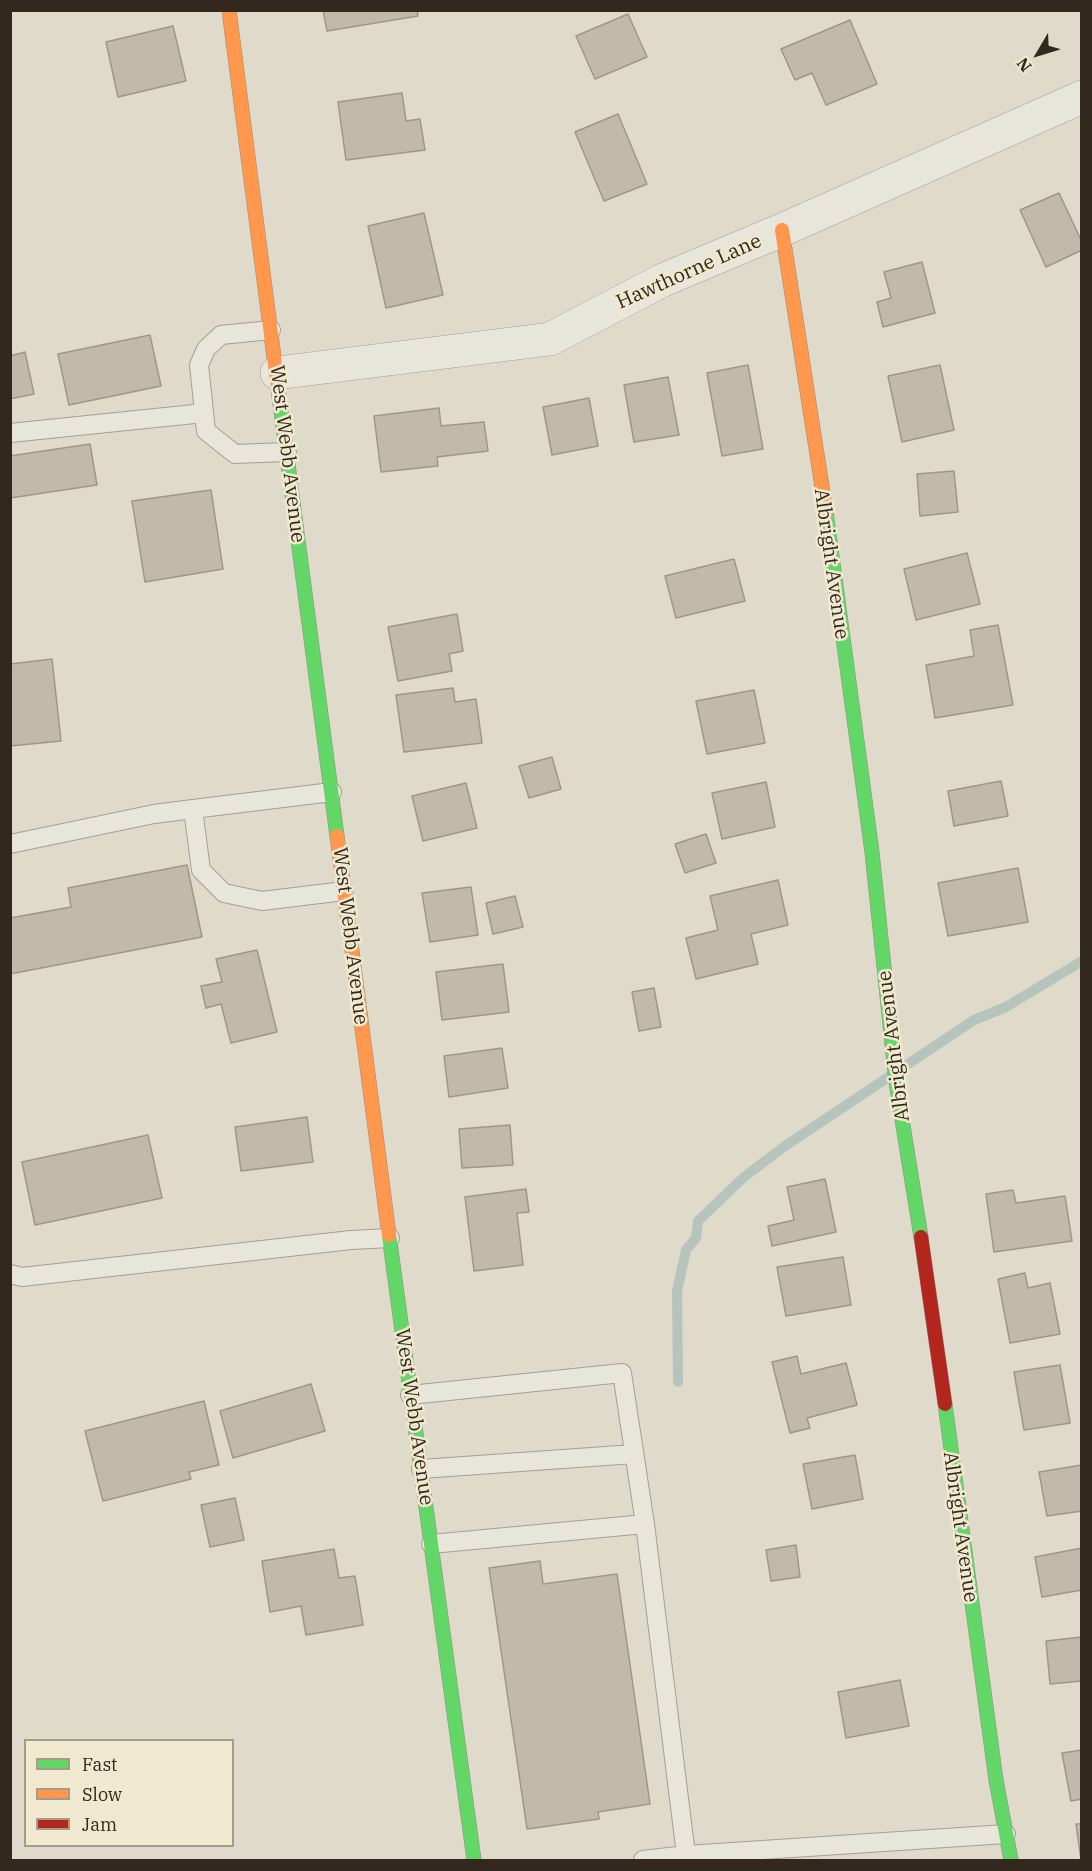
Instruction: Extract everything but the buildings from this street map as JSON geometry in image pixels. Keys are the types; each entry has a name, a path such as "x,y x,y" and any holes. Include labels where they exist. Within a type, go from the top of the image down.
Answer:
{"main road":[{"name":"West Webb Avenue","path":"229,10 410,1395 474,1860"},
{"name":"Albright Avenue","path":"782,230 810,399 872,852 897,1082 1011,1860"}],"street":[{"name":"Hawthorne Lane","path":"277,373 550,339 663,280 782,230 1082,97"}],"lane":[{"path":"272,330 221,335 206,349 199,364 206,431 236,454 287,452"},
{"path":"10,433 204,413"},
{"path":"10,843 153,814 332,792"},
{"path":"193,809 201,870 224,893 262,901 344,891"},
{"path":"10,1274 22,1277 351,1240 390,1238"},
{"path":"410,1395 622,1373 645,1524 686,1855"},
{"path":"421,1469 634,1454"},
{"path":"431,1544 645,1524"},
{"path":"643,1860 686,1855 1006,1834"}],"waterway":[{"path":"678,1382 677,1291 686,1250 696,1238 698,1221 744,1177 785,1146 974,1020 1006,1007 1082,961"}],"traffic: fast":[{"path":"279,396 337,836"},
{"path":"826,512 872,852 896,1082 921,1237"},
{"path":"389,1235 474,1860"},
{"path":"945,1404 996,1780 1011,1860"}],"traffic: slow":[{"path":"229,10 279,396"},
{"path":"782,230 826,512"},
{"path":"337,836 389,1235"}],"traffic: jam":[{"path":"921,1237 945,1404"}]}
